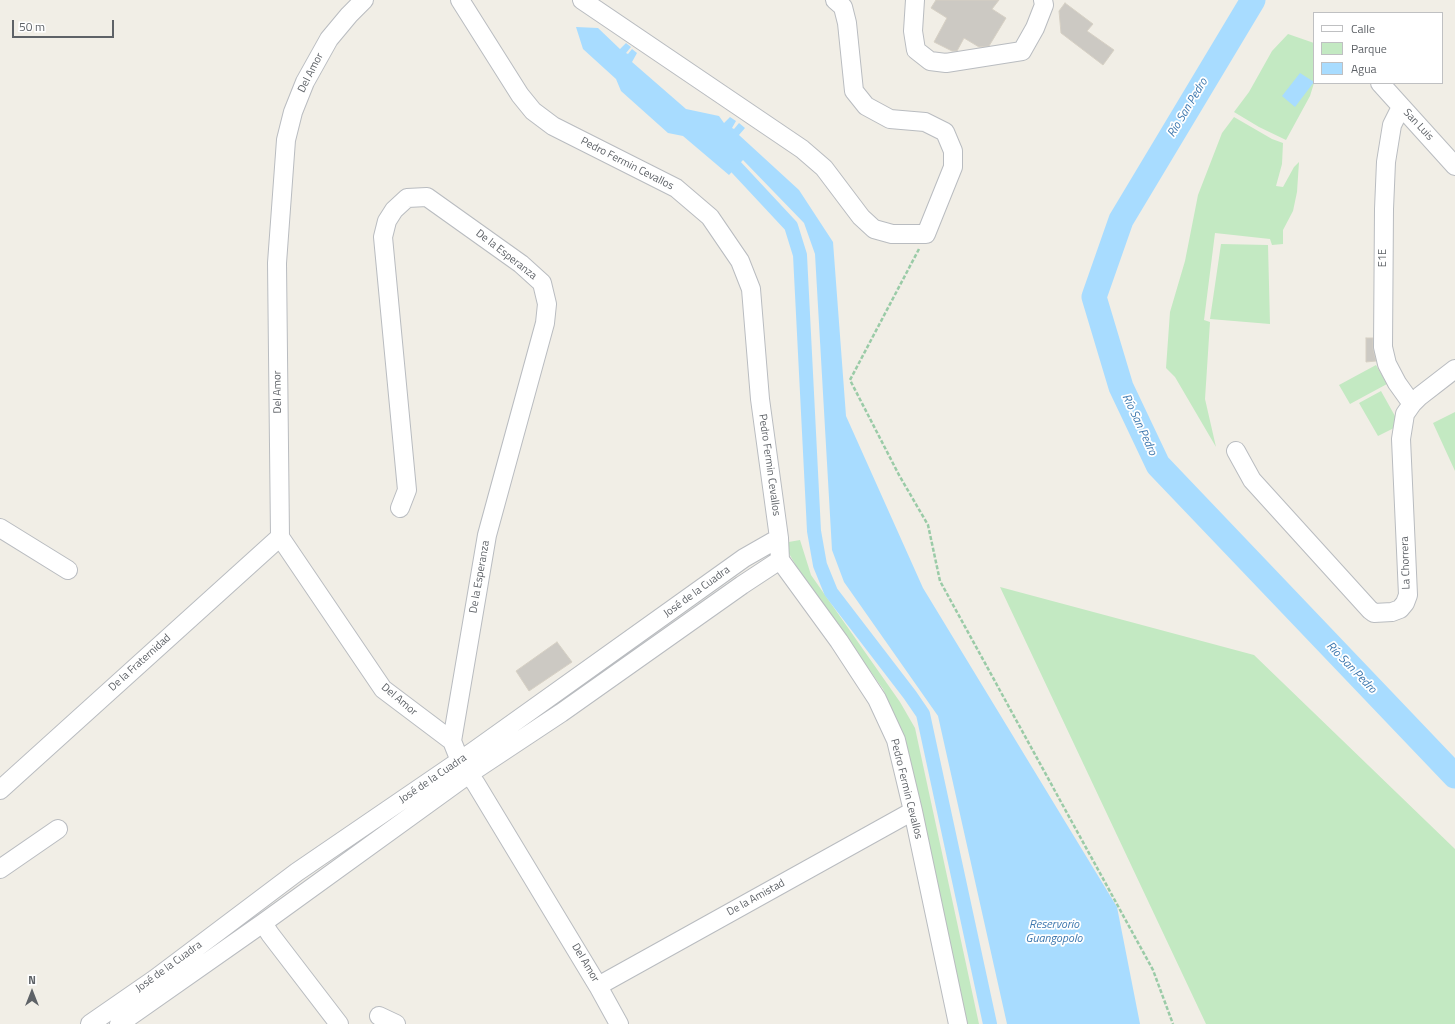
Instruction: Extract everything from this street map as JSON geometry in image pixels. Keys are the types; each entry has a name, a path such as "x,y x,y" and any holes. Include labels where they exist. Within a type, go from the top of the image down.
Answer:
{"street":[{"name":"Del Amor","path":"364,0 349,14 329,39 304,82 293,112 286,140 276,263 280,537 383,689 452,742"},
{"path":"582,0 802,149 824,168 861,217 874,229 892,234 926,234 953,167 954,151 945,132 925,122 890,119 866,106 854,91 847,23 839,3"},
{"path":"916,0 913,31 916,50 930,61 946,63 1022,50 1035,28 1044,5 1043,0"},
{"name":"Pedro Fermin Cevallos","path":"464,2 520,95 533,111 553,126 676,188 710,217 740,261 751,289 760,399 779,538 780,560 839,641 877,699 896,740 913,811 958,1024"},
{"name":"San Luis","path":"1381,84 1455,166"},
{"name":"E1E","path":"1401,107 1392,125 1386,162 1384,209 1383,347 1387,364 1397,383 1412,404"},
{"name":"De la Esperanza","path":"400,508 407,490 383,237 386,221 406,198 427,197 521,264 542,284 547,304 545,323 487,535 452,742"},
{"name":"La Chorrera","path":"1236,451 1252,480 1370,610 1374,613 1392,612 1400,609 1405,603 1408,595 1401,439 1405,414 1412,404 1455,369"},
{"path":"0,528 68,570"},
{"name":"De la Fraternidad","path":"0,790 280,537"},
{"name":"José de la Cuadra","path":"90,1024 160,985 263,923 310,889 611,653 744,558 779,538"},
{"name":"José de la Cuadra","path":"119,1024 160,985 297,872 465,768 561,713 742,584 780,560"},
{"path":"611,653 622,669"},
{"path":"452,742 465,768"},
{"name":"Del Amor","path":"465,768 598,986 619,1024"},
{"name":"De la Amistad","path":"598,986 913,811"},
{"path":"0,869 58,830"},
{"path":"297,872 310,889"},
{"path":"263,923 339,1024"},
{"path":"379,1016 396,1024"}],"path":[{"path":"926,234 850,380 899,475 928,526 940,581 1153,970 1173,1024"}],"green space":[{"path":"1288,34 1313,43 1314,84 1310,96 1286,140 1259,127 1234,112 1249,92 1272,51"},
{"path":"1234,117 1272,139 1283,143 1282,164 1276,186 1283,187 1294,167 1299,162 1297,192 1293,211 1283,230 1283,244 1272,245 1270,239 1215,233 1204,320 1210,322 1205,399 1216,447 1175,377 1166,368 1170,312 1185,261 1198,195 1222,133"},
{"path":"1221,244 1268,245 1270,324 1210,319"},
{"path":"1376,365 1387,384 1350,404 1339,385"},
{"path":"1381,391 1400,425 1378,436 1359,403"},
{"path":"1455,412 1455,471 1433,423"},
{"path":"800,540 811,575 900,702 915,728 979,1024 967,1024 902,733 883,689 799,571 783,543"},
{"path":"1000,587 1254,655 1455,849 1455,1024 1206,1024"}],"water":[{"name":"Reservorio Guangopolo","path":"576,27 598,28 620,49 626,43 631,47 626,53 628,54 632,49 637,53 632,62 686,109 719,116 724,123 730,117 736,121 732,128 734,129 739,123 745,128 739,135 799,190 833,242 846,416 923,588 1117,907 1140,1024 1007,1024 938,716 844,582 832,550 815,254 804,223 743,160 729,175 683,136 668,133 621,91 616,79 583,49"},
{"path":"1300,73 1313,81 1295,107 1282,96"}],"building":[{"path":"936,0 999,0 992,9 1006,18 989,46 979,47 964,38 957,51 952,51 934,42 947,18 931,8"},
{"path":"1065,3 1093,24 1087,31 1114,50 1103,65 1061,33 1059,11"},
{"path":"1366,338 1373,338 1373,349 1376,361 1366,362"},
{"path":"557,642 572,662 529,691 516,671"}],"waterway":[{"name":"Río San Pedro","path":"1253,0 1121,220 1094,297 1121,387 1158,465 1455,776"},
{"path":"736,167 791,226 800,255 814,531 820,565 831,592 923,714 990,1024"}]}
